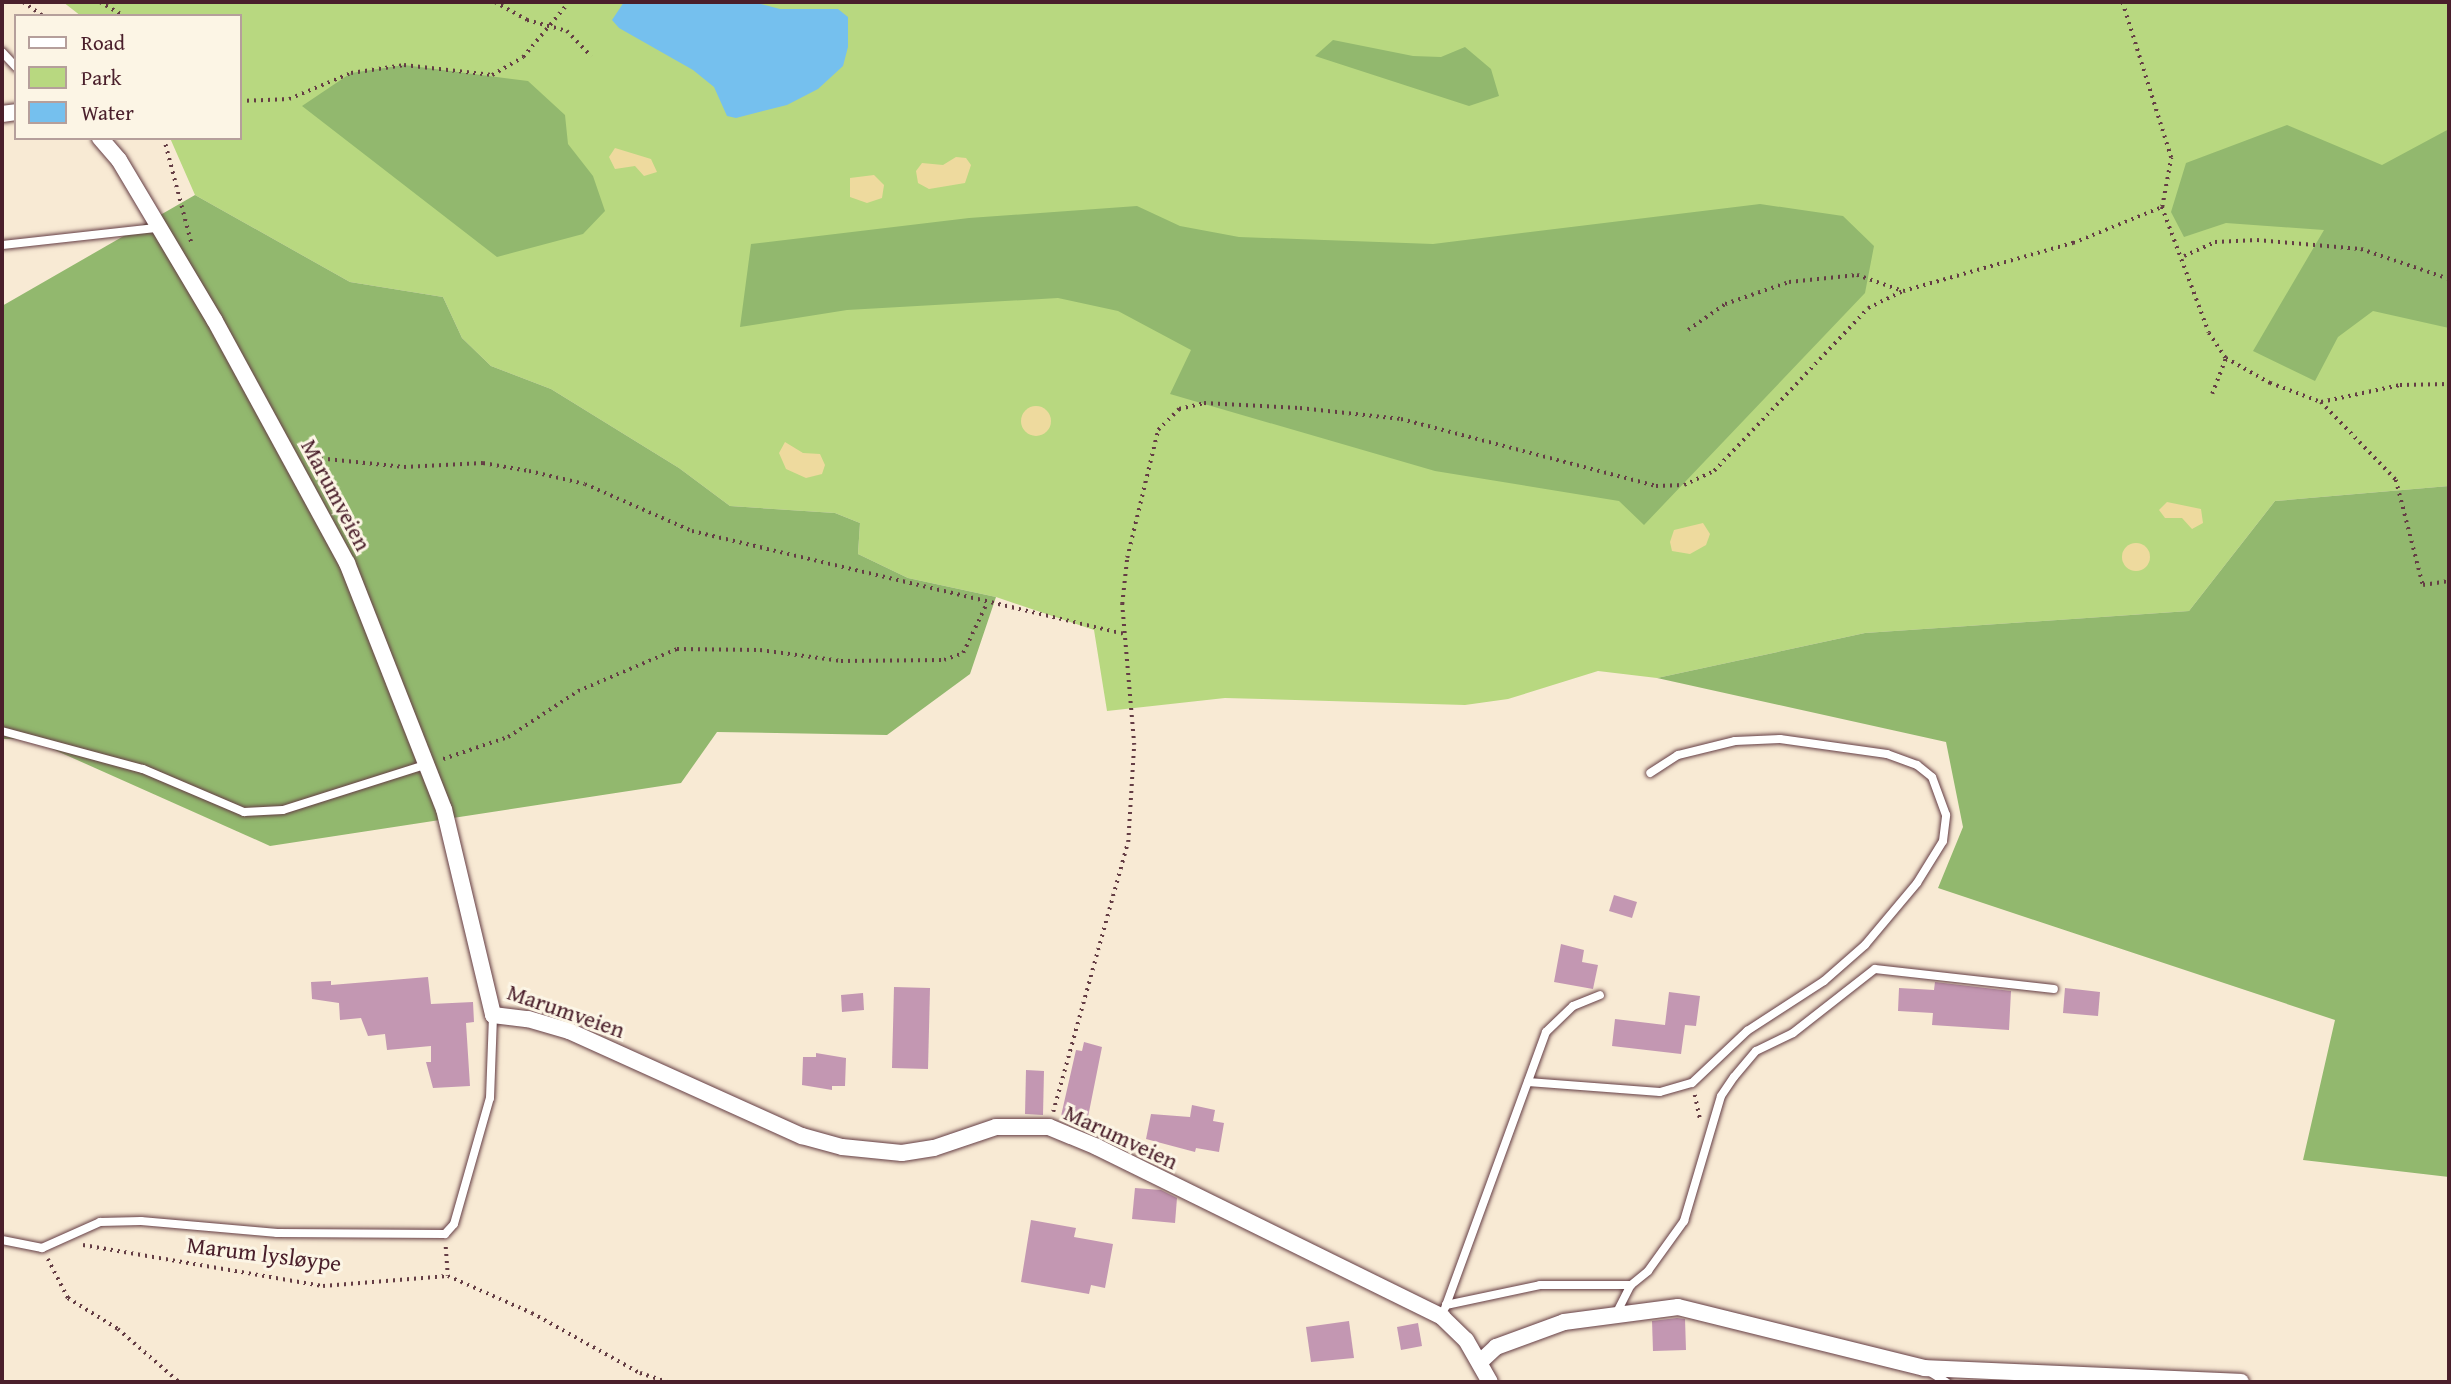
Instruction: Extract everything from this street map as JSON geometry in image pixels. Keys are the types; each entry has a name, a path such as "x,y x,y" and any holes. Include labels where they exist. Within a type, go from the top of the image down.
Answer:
{"street":[{"name":"Marumveien","path":"102,140 119,160 156,228 215,321 347,563 444,809 493,1015 569,1031 802,1136 842,1147 902,1153 934,1149 996,1127 1049,1127 1097,1147 1444,1311 1480,1362 1490,1382"},
{"path":"1480,1362 1496,1347 1564,1322 1618,1312 1678,1307 1925,1368 2241,1382"}],"lane":[{"path":"2,52 14,65"},
{"path":"2,245 156,228"},
{"path":"2,731 143,769 244,813 283,810 428,764"},
{"path":"1528,1082 1660,1092 1692,1083 1747,1031 1824,981 1865,944 1917,883 1943,841 1946,815 1932,777 1917,765 1874,752 1780,739 1735,741 1678,755 1650,773"},
{"path":"1618,1312 1630,1285 1672,1244 1684,1221 1721,1096 1756,1051 1793,1033 1839,1002 1875,969 2054,989"},
{"path":"1444,1311 1546,1032 1573,1006 1600,995"},
{"path":"2,1240 42,1248 78,1228 114,1221 183,1222 289,1233 445,1234 454,1224 490,1098 493,1015"},
{"path":"1444,1311 1540,1285 1630,1285"},
{"path":"1925,1368 1946,1382"}],"path":[{"path":"23,2 40,14"},
{"path":"100,2 121,14"},
{"path":"495,2 527,20 567,31 591,56"},
{"path":"242,101 289,99 351,73 404,65 492,75 523,57 569,2"},
{"path":"2122,2 2171,158 2162,207 2184,256 2209,333 2226,358 2270,383 2321,402 2396,480 2423,585 2449,581"},
{"path":"165,140 194,252"},
{"path":"1049,1127 1128,842 1134,745 1123,634 1127,558 1144,475 1158,430 1180,409 1204,403 1401,419 1656,486 1684,485 1714,471 1868,308 1902,290 2073,243 2162,207"},
{"path":"2184,256 2215,242 2257,240 2361,249 2449,279"},
{"path":"1688,330 1725,304 1789,282 1857,275 1902,290"},
{"path":"2212,394 2226,358"},
{"path":"2321,402 2400,385 2449,384"},
{"path":"289,455 404,467 483,463 529,471 585,484 692,531 1123,634"},
{"path":"428,764 508,737 578,691 677,649 760,650 841,661 944,660 963,653 987,603"},
{"path":"1692,1083 1707,1139"},
{"path":"445,1234 448,1276"},
{"name":"Marum lysløype","path":"78,1245 129,1250 195,1267 323,1286 448,1276 532,1313 640,1373 667,1382"},
{"path":"42,1248 68,1298 118,1329 179,1382"}],"green space":[{"path":"63,2 2449,2 2449,486 2275,501 2189,611 1865,633 1657,678 1598,671 1508,699 1465,705 1225,698 1107,711 1094,630 996,597 908,578 858,554 860,523 835,513 730,506 679,468 551,389 491,366 462,338 443,297 350,282 195,195 171,140 242,140 242,14 78,14"},
{"path":"1333,40 1413,56 1441,57 1465,47 1491,69 1499,96 1469,106 1315,56"},
{"path":"404,65 528,81 565,115 568,144 593,176 605,211 583,234 497,257 302,106 351,73"},
{"path":"2287,125 2382,165 2449,129 2449,328 2373,311 2338,337 2315,381 2253,351 2324,230 2226,223 2184,237 2171,212 2186,163"},
{"path":"195,195 350,282 443,297 462,338 491,366 551,389 679,468 730,506 835,513 860,523 858,554 908,578 996,597 970,674 887,735 717,732 681,783 270,846 30,739 2,739 2,306"},
{"path":"1760,204 1843,216 1874,246 1865,293 1644,525 1619,501 1435,471 1170,394 1191,350 1118,311 1058,298 847,310 740,327 751,244 969,218 1137,206 1180,226 1239,237 1433,244"},
{"path":"2449,486 2449,1177 2303,1160 2335,1020 1938,888 1963,827 1946,742 1657,678 1865,633 2189,611 2275,501"}],"sand":[{"path":"615,148 651,159 657,172 644,176 635,166 615,169 609,157"},
{"path":"956,157 966,158 971,165 965,183 929,189 918,183 916,171 922,163 943,165"},
{"path":"874,175 884,185 882,198 867,203 850,197 850,178"},
{"path":"1036,406 1047,410 1051,421 1047,432 1036,436 1025,432 1021,421 1025,410"},
{"path":"785,442 803,453 820,454 825,465 822,474 806,478 786,469 779,453"},
{"path":"2167,502 2201,509 2203,523 2192,529 2182,518 2165,518 2159,510"},
{"path":"1703,523 1710,534 1706,545 1690,554 1672,551 1670,542 1674,530"},
{"path":"2136,543 2146,547 2150,557 2146,567 2136,571 2126,567 2122,557 2126,547"}],"water":[{"path":"624,2 753,2 780,9 838,9 848,17 848,47 843,66 818,89 787,105 736,118 727,116 714,87 693,70 619,28 612,20"}],"building":[{"path":"1614,895 1637,902 1632,918 1609,911"},
{"path":"1561,944 1584,950 1582,962 1598,965 1593,989 1554,982"},
{"path":"428,977 431,1004 473,1002 474,1022 466,1023 470,1086 433,1088 426,1062 431,1062 431,1046 387,1050 385,1034 368,1036 361,1018 340,1020 339,1003 312,999 311,982 331,981 331,985"},
{"path":"1935,982 2011,991 2009,1030 1932,1025 1933,1013 1898,1011 1899,988 1934,990"},
{"path":"894,987 930,988 928,1069 892,1068"},
{"path":"2065,988 2100,992 2098,1016 2063,1013"},
{"path":"1669,992 1700,996 1696,1026 1685,1025 1681,1054 1612,1046 1615,1019 1665,1025"},
{"path":"863,993 864,1010 842,1012 841,995"},
{"path":"1084,1042 1102,1047 1087,1122 1061,1116 1076,1050 1082,1051"},
{"path":"816,1053 846,1058 845,1086 832,1086 832,1090 802,1085 803,1057 816,1057"},
{"path":"1026,1070 1044,1071 1043,1115 1025,1114"},
{"path":"1192,1105 1215,1110 1213,1121 1224,1123 1219,1152 1196,1148 1195,1152 1146,1139 1151,1114 1190,1117"},
{"path":"1135,1188 1161,1190 1177,1198 1175,1223 1132,1219"},
{"path":"1031,1220 1076,1228 1074,1237 1113,1244 1105,1288 1091,1285 1089,1294 1021,1282"},
{"path":"1685,1319 1686,1350 1653,1351 1652,1321"},
{"path":"1349,1321 1354,1358 1311,1362 1306,1327"},
{"path":"1418,1323 1422,1346 1401,1350 1397,1327"}]}
